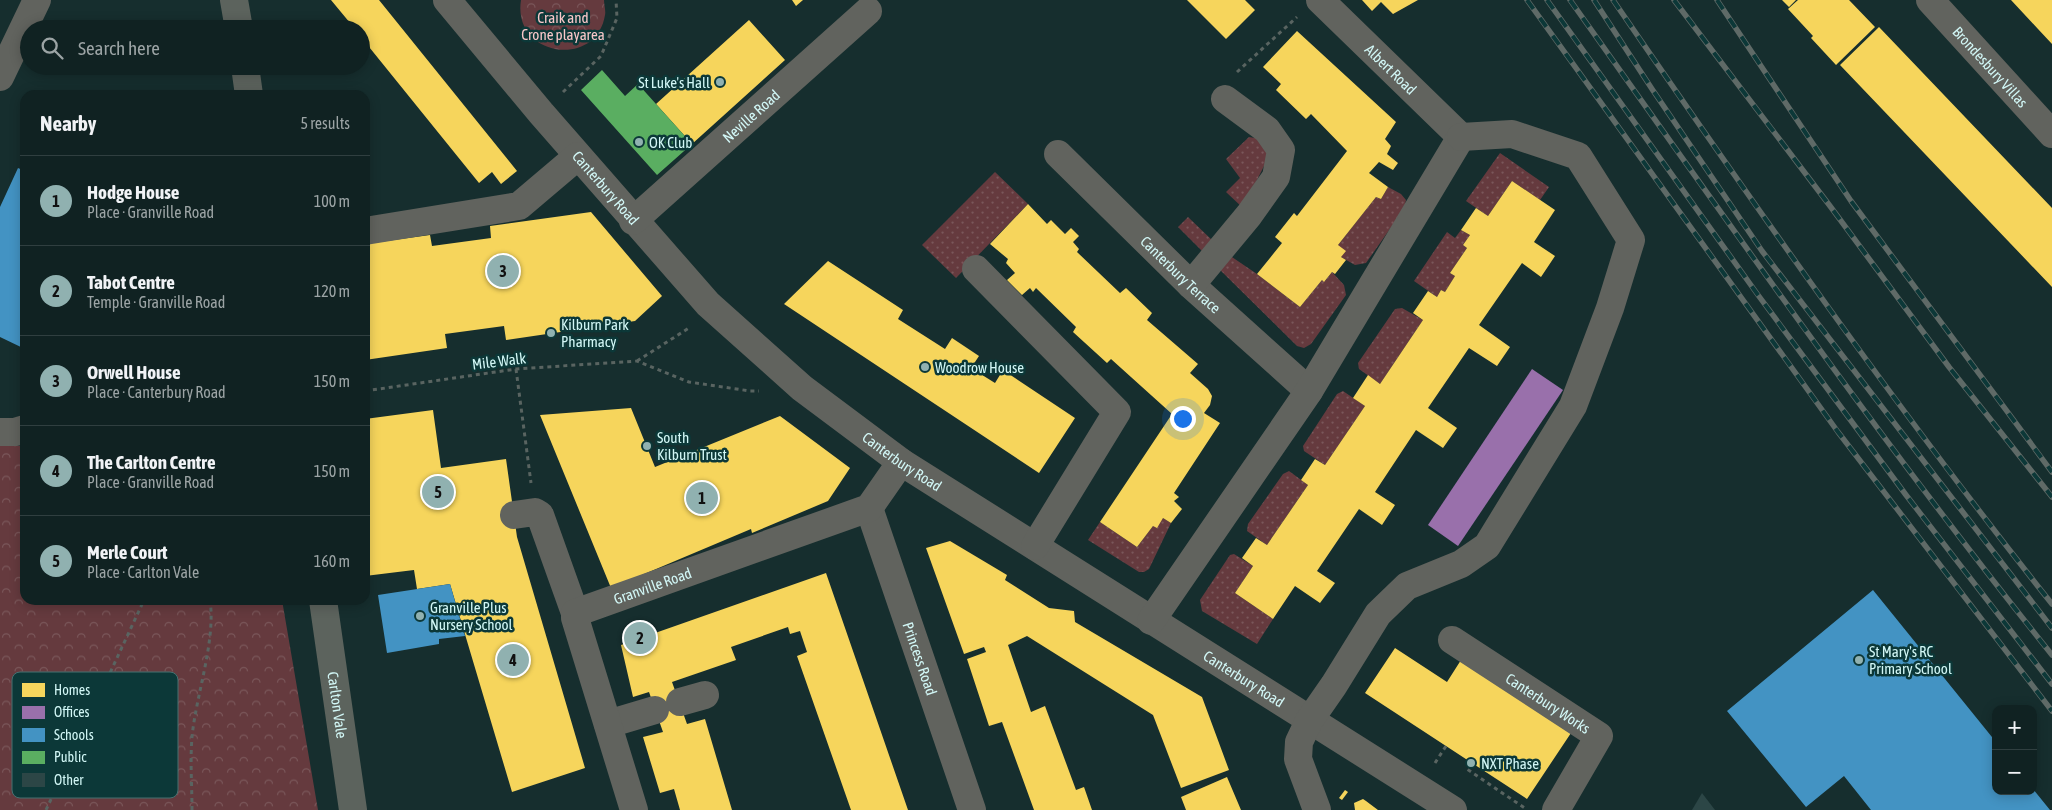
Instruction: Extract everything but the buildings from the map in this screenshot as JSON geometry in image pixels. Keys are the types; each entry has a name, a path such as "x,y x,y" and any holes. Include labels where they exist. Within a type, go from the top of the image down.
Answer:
{"main road":[{"path":"234,0 237,20"},
{"path":"246,75 248,90"},
{"name":"Carlton Vale","path":"324,605 353,810"}],"street":[{"path":"27,20 37,0"},
{"name":"Canterbury Road","path":"447,0 541,113 708,304 802,388 901,462 1453,810"},
{"name":"Brondesbury Villas","path":"1930,0 2052,134"},
{"name":"Albert Road","path":"1309,8 1461,137"},
{"name":"Neville Road","path":"634,221 868,11"},
{"path":"0,77 20,35"},
{"path":"1191,285 1249,215 1276,177 1281,150 1267,130 1225,100"},
{"path":"1151,621 1310,392 1461,137 1512,134 1578,156 1630,240 1610,308 1573,406 1487,546 1461,564 1408,586 1378,614 1310,721 1298,742 1298,759 1318,810"},
{"name":"Canterbury Terrace","path":"1058,154 1191,285 1310,392"},
{"path":"370,230 519,206 578,156"},
{"path":"976,269 1117,412 1035,546"},
{"path":"0,432 20,430"},
{"path":"869,508 901,462"},
{"name":"Granville Road","path":"575,613 869,508"},
{"name":"Princess Road","path":"869,508 972,810"},
{"path":"525,514 540,515 575,613 634,810"},
{"name":"Canterbury Works","path":"1452,640 1599,736 1556,810"},
{"path":"608,724 705,695"}],"path":[{"path":"541,113 601,56 617,18 618,1"},
{"path":"1225,100 1233,77 1309,8"},
{"name":"Mile Walk","path":"637,361 688,329 708,304"},
{"name":"Mile Walk","path":"370,390 516,369 637,361 689,382 750,391 802,388"},
{"path":"516,369 525,514"},
{"path":"110,672 142,605"},
{"path":"192,810 192,737 206,654 212,610 211,605"},
{"path":"1441,755 1446,746"},
{"path":"1471,763 1467,769 1528,810"},
{"path":"46,810 52,798"}],"green space":[{"name":"Craik and Crone playarea","path":"521,0 604,0 605,15 598,32 587,44 572,49 556,49 541,44 529,34 522,19"},
{"path":"1249,137 1261,139 1269,156 1243,208 1226,192 1240,178 1226,159"},
{"path":"1500,153 1549,187 1540,200 1512,181 1488,216 1466,201"},
{"path":"995,172 1028,204 956,278 922,245"},
{"path":"1388,187 1401,194 1406,200 1404,209 1366,263 1355,265 1341,257 1338,245 1376,197 1381,199"},
{"path":"1188,217 1214,242 1204,253 1178,227"},
{"path":"1461,230 1470,235 1463,245 1467,248 1450,273 1455,276 1445,292 1441,290 1437,297 1414,281 1447,232 1455,238"},
{"path":"1226,253 1300,307 1322,280 1325,281 1332,272 1344,285 1346,295 1311,344 1304,348 1297,346 1216,266"},
{"path":"1402,308 1423,320 1380,384 1359,369 1358,363 1395,309"},
{"path":"1343,391 1365,406 1325,465 1304,451 1303,446 1337,394"},
{"path":"0,445 20,446 20,605 283,605 318,810 0,810"},
{"path":"1289,471 1308,485 1267,545 1247,531 1248,524 1283,474"},
{"path":"1163,518 1171,523 1149,569 1144,572 1139,572 1088,540 1100,522 1137,547 1153,526"},
{"path":"1234,554 1253,566 1235,593 1273,619 1257,644 1202,611 1200,600 1230,555"}],"railway":[{"path":"1527,0 1838,432 2052,711"},
{"path":"1547,0 1758,295 1906,495 2052,684"},
{"path":"1570,0 1866,413 2052,655"},
{"path":"1594,0 1762,251 2052,628"},
{"path":"1613,0 1827,306 1938,456 2052,604"},
{"path":"1674,0 1949,367 2052,497"},
{"path":"1717,0 1851,201 2052,472"}],"place":[{"name":"St Luke's Hall","path":"720,82"},
{"name":"OK Club","path":"639,142"},
{"name":"Orwell House","path":"503,271"},
{"name":"Kilburn Park Pharmacy","path":"551,333"},
{"name":"Woodrow House","path":"925,367"},
{"name":"South Kilburn Trust","path":"647,446"},
{"name":"Merle Court","path":"438,492"},
{"name":"Hodge House","path":"702,498"},
{"name":"Granville Plus Nursery School","path":"420,616"},
{"name":"Tabot Centre","path":"640,638"},
{"name":"The Carlton Centre","path":"513,660"},
{"name":"St Mary's RC Primary School","path":"1859,660"},
{"name":"NXT Phase","path":"1471,763"}]}
